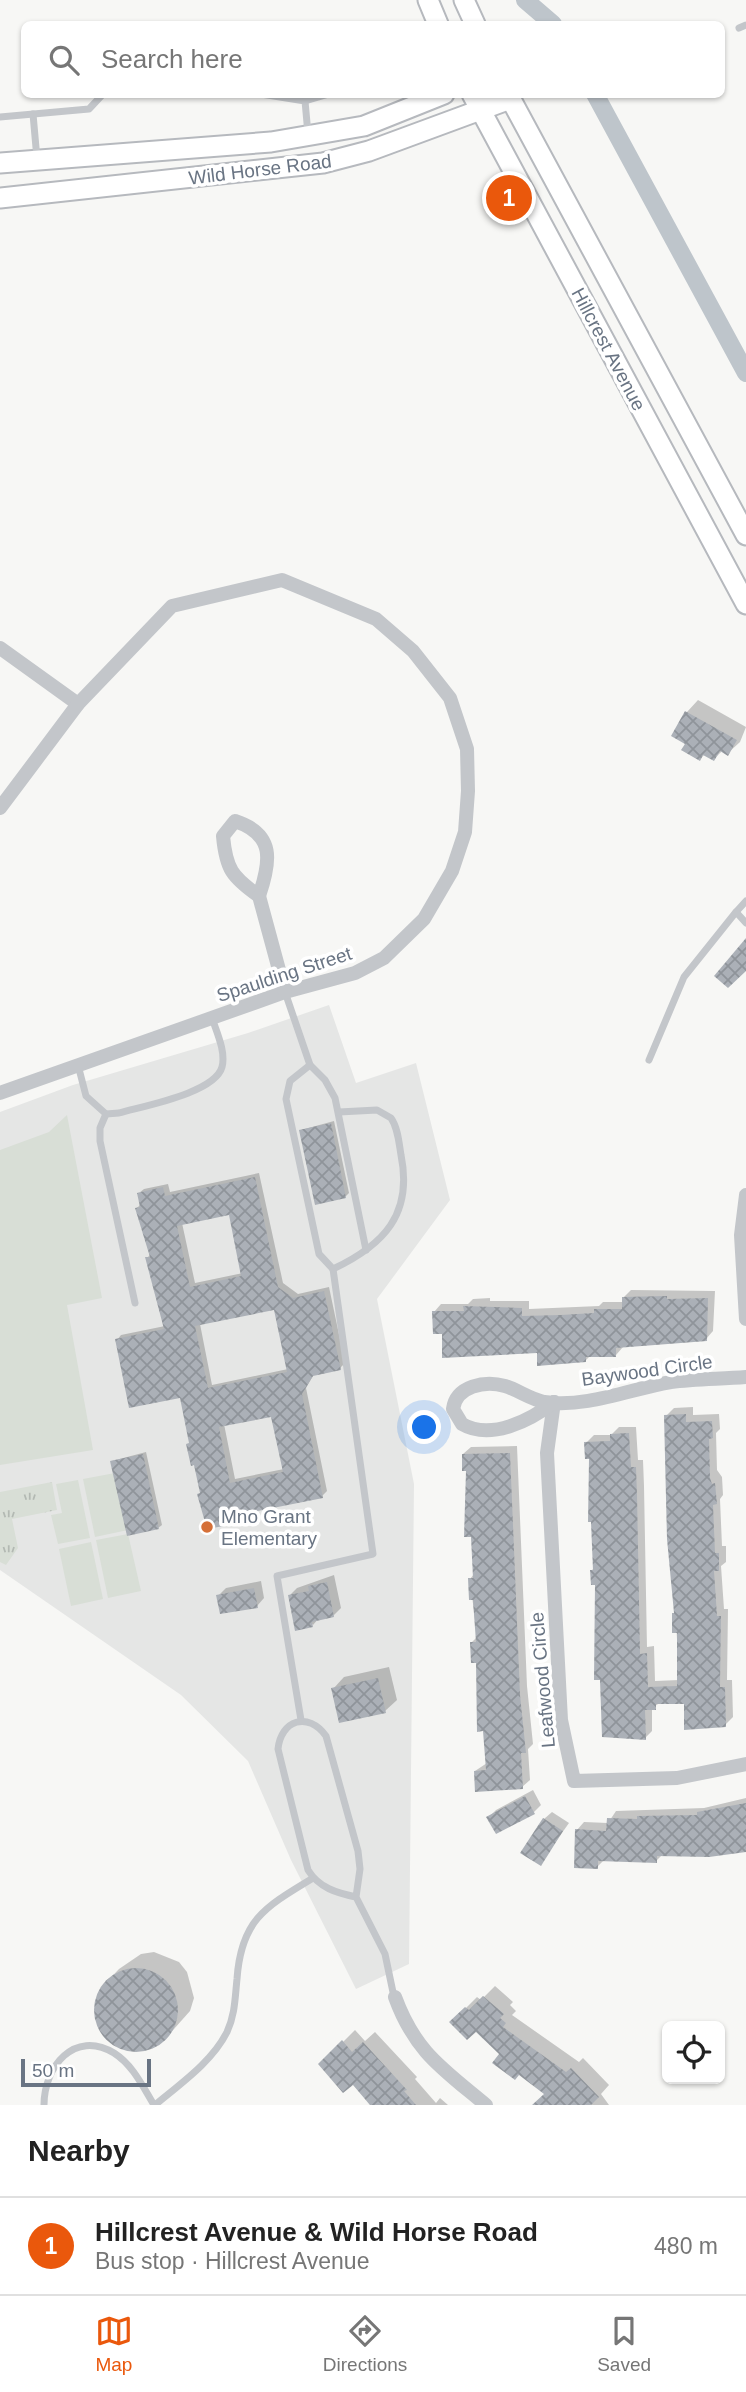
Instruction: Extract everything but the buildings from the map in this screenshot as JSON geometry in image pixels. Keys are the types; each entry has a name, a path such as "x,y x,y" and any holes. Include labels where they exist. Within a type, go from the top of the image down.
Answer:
{"main road":[{"path":"464,0 474,21"},
{"name":"Wild Horse Road","path":"0,163 271,142 364,126 434,98"},
{"name":"Wild Horse Road","path":"0,198 323,163 476,103 504,98"},
{"name":"Hillcrest Avenue","path":"510,98 746,535"},
{"name":"Hillcrest Avenue","path":"476,103 746,604"}],"street":[{"name":"Spaulding Street","path":"0,808 78,704 172,606 282,580 376,619 413,652 450,698 467,749 465,832 452,871 424,919 384,958 355,973 285,992 0,1093"},
{"path":"0,648 78,704"},
{"path":"259,896 236,880 225,860 223,836 234,821 253,827 267,848 267,873 259,896 285,992"},
{"path":"746,1195 741,1236 746,1319"},
{"name":"Baywood Circle","path":"554,1402 525,1422 475,1429 462,1424 453,1409 457,1396 472,1386 504,1386 531,1398 554,1402 613,1397 674,1382 746,1377"},
{"name":"Leafwood Circle","path":"554,1402 547,1441 558,1677 561,1720 574,1780 675,1779 746,1764"},
{"path":"394,1997 408,2029 419,2045 486,2105"}],"lane":[{"path":"0,117 89,109 99,98"},
{"path":"290,98 313,98"},
{"path":"305,100 308,135"},
{"path":"33,114 37,160"},
{"path":"649,1060 684,977 746,901"},
{"path":"736,912 746,923"},
{"path":"285,992 310,1065 331,1090 339,1112 366,1250"},
{"path":"78,1065 86,1096 106,1114 118,1113 204,1087 222,1067 212,1018"},
{"path":"301,1720 277,1576 373,1554 333,1269 319,1254 286,1099 290,1081 310,1065"},
{"path":"333,1269 366,1250 384,1235 401,1206 405,1192 404,1169 391,1118 377,1110 339,1112"},
{"path":"106,1114 100,1128 100,1141 135,1303"},
{"path":"356,1897 330,1890 313,1878 306,1862 278,1749 286,1726 301,1720 321,1729 330,1746 358,1851 360,1869 356,1897 385,1954 394,1997"},
{"path":"44,2105 44,2089 55,2064 70,2049 87,2044 115,2054 127,2064 154,2105 199,2067 225,2035 234,2007 239,1952 256,1917 278,1899 313,1878"}],"shaded area":[{"name":"Mno Grant Elementary","path":"329,1005 356,1083 416,1063 450,1200 377,1299 414,1484 409,1964 356,1989 291,1860 248,1761 181,1695 0,1570 0,1112 73,1085 248,1033"}],"green space":[{"path":"67,1115 102,1298 67,1305 93,1450 0,1465 0,1150 49,1132"},
{"path":"115,1473 128,1530 95,1537 83,1479"},
{"path":"78,1480 90,1538 58,1544 51,1515 62,1513 56,1484"},
{"path":"52,1482 57,1510 12,1519 18,1548 6,1565 0,1562 0,1492"},
{"path":"128,1534 141,1591 108,1598 96,1540"},
{"path":"91,1542 103,1599 71,1606 59,1549"}],"waterway":[{"path":"525,0 550,21"},
{"path":"597,98 746,373"}],"place":[{"name":"Hillcrest Avenue & Wild Horse Road","path":"509,198"},
{"name":"Mno Grant Elementary","path":"207,1527"}]}
